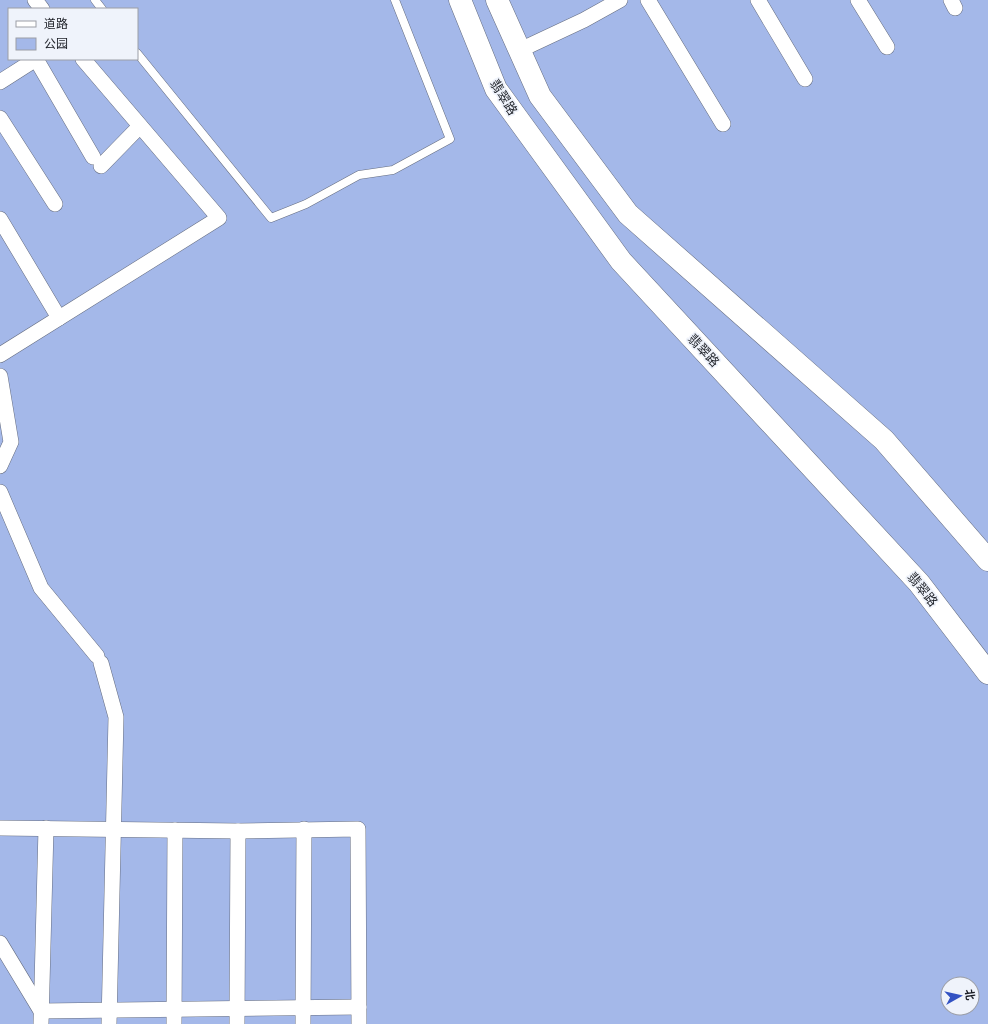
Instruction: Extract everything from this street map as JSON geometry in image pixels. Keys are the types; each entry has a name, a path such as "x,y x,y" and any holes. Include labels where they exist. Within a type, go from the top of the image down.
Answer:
{"main road":[{"name":"翡翠路","path":"460,0 496,89 621,261 918,583 988,673"},
{"path":"498,0 540,96 628,214 884,440 988,560"}],"street":[{"path":"35,0 41,8"},
{"path":"520,50 584,20 620,0"},
{"path":"648,0 723,124"},
{"path":"758,0 805,79"},
{"path":"858,0 887,47"},
{"path":"0,82 34,60"},
{"path":"37,60 97,162 140,126"},
{"path":"0,355 219,218 84,60"},
{"path":"0,118 55,204"},
{"path":"0,219 59,318"},
{"path":"0,376 11,442 0,466"},
{"path":"0,492 40,588 99,660 116,717 109,1017"},
{"path":"0,828 238,831 358,829 359,1024"},
{"path":"41,1018 46,828"},
{"path":"303,1024 304,829"},
{"path":"174,1017 175,830"},
{"path":"237,1017 238,831"},
{"path":"0,943 41,1018"},
{"path":"41,1018 237,1017 303,1008 359,1007"}],"lane":[{"path":"95,0 101,8"},
{"path":"138,53 271,218 306,204 359,175 393,170 450,138 395,0"}],"green space":[{"path":"0,0 988,0 988,1024 0,1024"}]}
